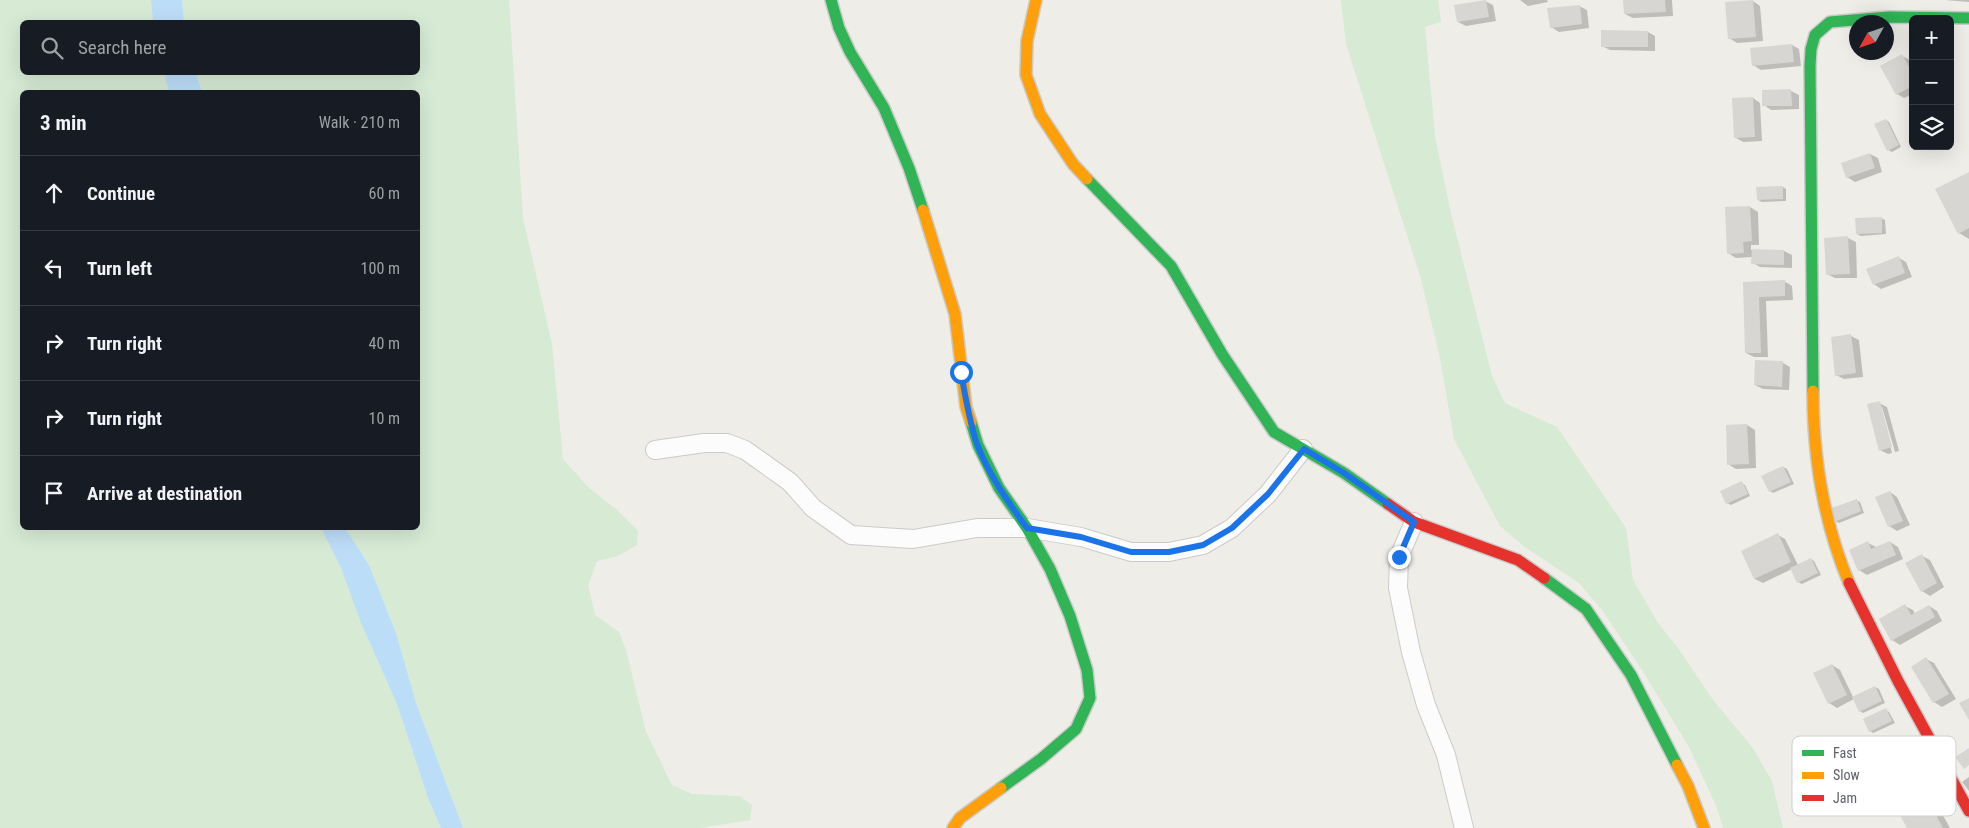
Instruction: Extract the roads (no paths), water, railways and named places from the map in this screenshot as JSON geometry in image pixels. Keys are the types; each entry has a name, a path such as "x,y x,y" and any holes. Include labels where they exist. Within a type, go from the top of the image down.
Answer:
{"street":[{"path":"831,0 839,28 850,52 884,108 909,168 932,236 955,314 966,407 978,445 999,488 1027,528 1050,569 1070,616 1087,670 1090,698 1076,729 1041,759 960,818 953,828"},
{"path":"1036,0 1027,41 1026,75 1040,114 1073,164 1171,266 1222,354 1274,432 1344,473 1414,522 1518,560 1586,609 1631,675 1688,786 1704,828"},
{"path":"1928,736 1848,582 1833,538 1820,477 1813,417 1810,66 1811,49 1815,35 1830,22 1890,17 1969,18"},
{"path":"656,450 704,443 726,443 744,450 790,482 813,508 852,535 912,540 977,528 1027,528 1081,537 1131,552 1169,552 1203,545 1232,528 1268,494 1304,449"},
{"path":"1414,522 1399,557 1398,588 1411,652 1426,705 1446,755 1464,828"},
{"path":"1956,787 1969,811"}],"water":[{"path":"151,0 182,0 184,20 153,20"},
{"path":"165,75 197,75 201,90 168,90"},
{"path":"322,530 346,530 369,565 396,633 416,703 463,828 441,828 428,798 397,704 361,623 341,568"}]}
